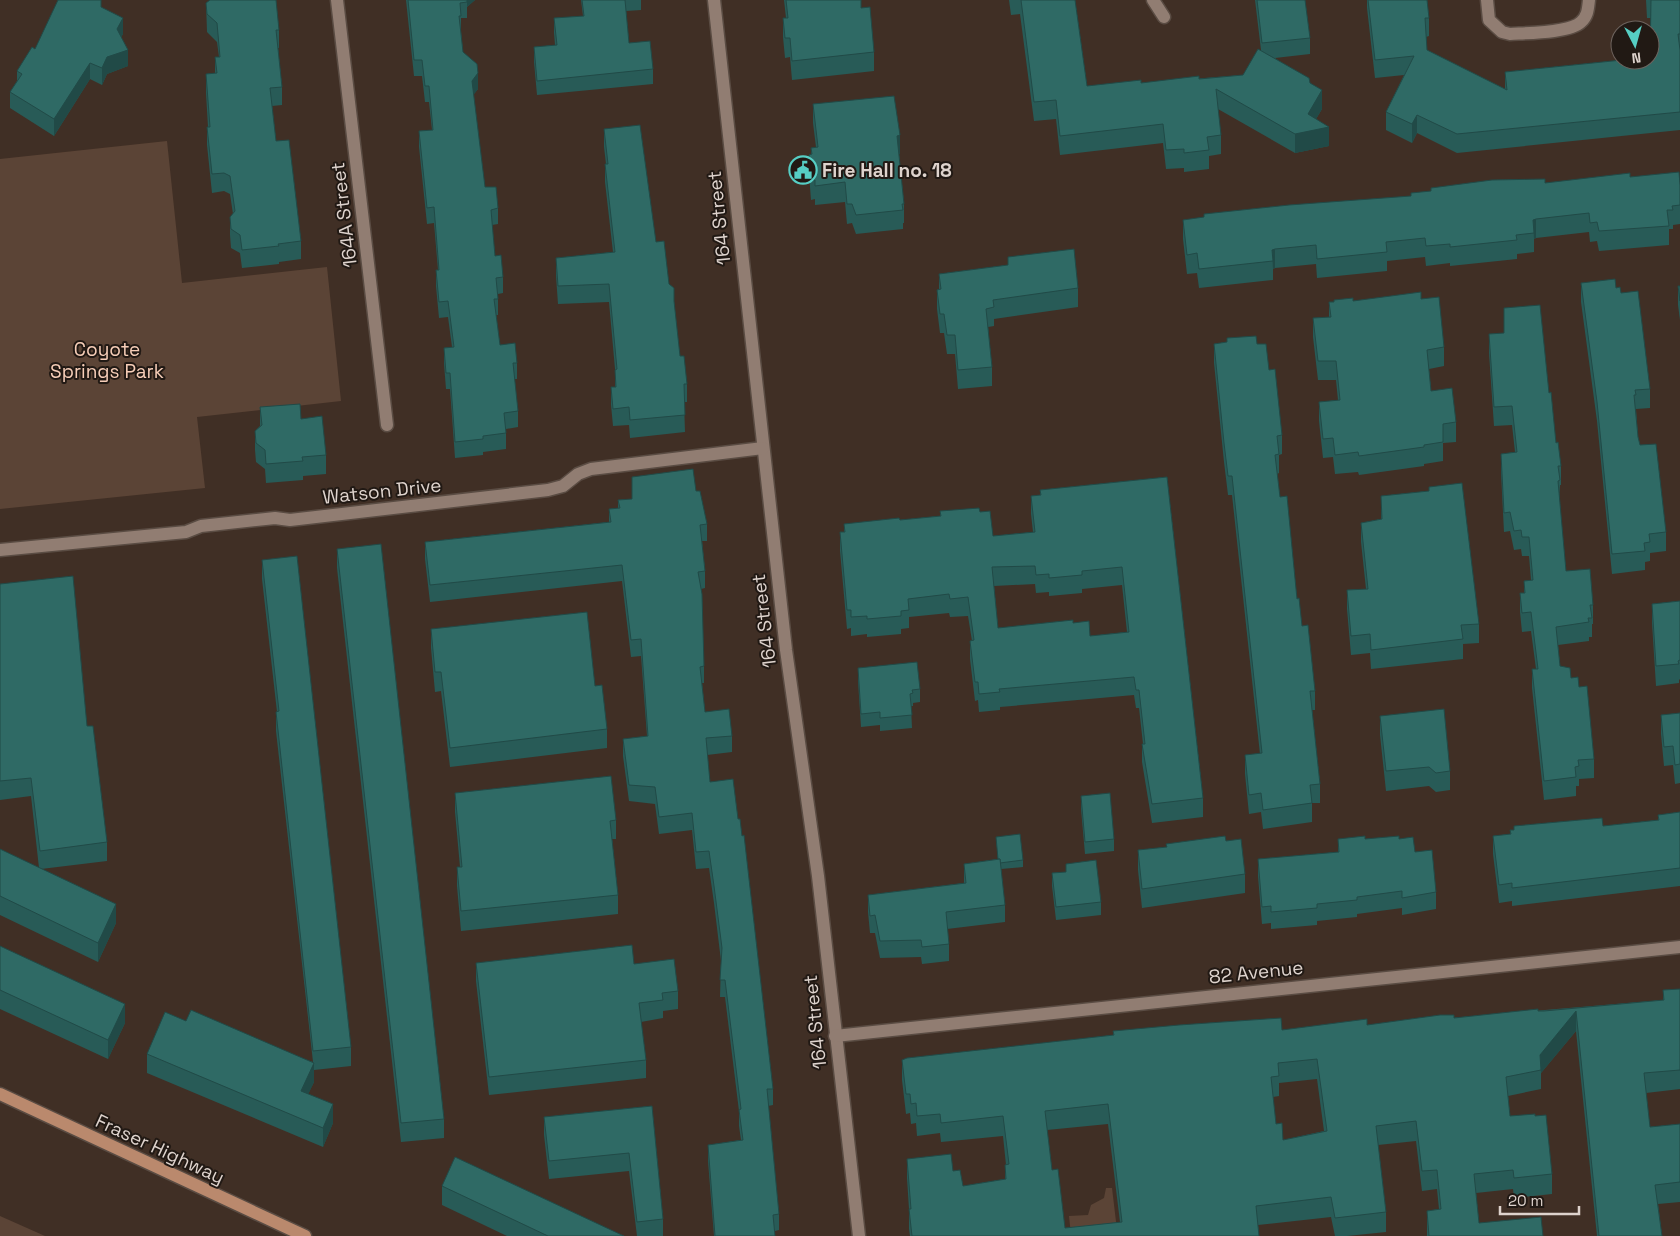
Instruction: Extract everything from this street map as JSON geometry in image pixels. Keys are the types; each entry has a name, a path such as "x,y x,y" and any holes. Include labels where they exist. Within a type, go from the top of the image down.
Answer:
{"main road":[{"name":"Fraser Highway","path":"0,1094 305,1236"}],"street":[{"name":"164A Street","path":"337,0 387,425"},
{"name":"164 Street","path":"714,0 786,650 818,876 859,1236"},
{"path":"1153,0 1164,17"},
{"path":"1487,0 1488,20 1502,32 1510,34 1571,28 1580,24 1586,17 1589,0"},
{"name":"Watson Drive","path":"0,550 186,532 210,525 275,518 290,520 515,495 556,488 569,483 578,474 591,470 763,448"},
{"name":"82 Avenue","path":"835,1036 1680,947"}],"green space":[{"name":"Coyote Springs Park","path":"167,141 182,283 327,267 341,401 197,417 205,488 0,509 0,159"},
{"path":"1106,1188 1112,1188 1117,1230 1071,1235 1069,1216 1088,1215 1091,1205 1104,1198"},
{"path":"0,1216 45,1236 0,1236"}],"building":[{"path":"58,0 101,0 101,7 123,18 117,29 128,50 107,57 102,68 90,63 54,119 10,92 22,74 17,71 32,47 35,49"},
{"path":"210,0 276,0 279,30 276,30 282,87 270,88 276,141 289,140 301,241 278,244 279,246 242,250 240,235 231,229 230,217 235,211 230,176 224,173 212,174 207,127 210,127 206,74 217,73 215,57 220,57 217,23 207,14 206,3"},
{"path":"408,0 467,0 467,2 460,3 461,16 459,16 463,52 477,64 478,73 472,81 485,187 496,187 498,208 491,210 495,256 501,255 503,277 496,278 498,299 494,299 500,345 515,343 517,363 513,363 518,411 504,413 506,433 483,436 483,439 455,442 450,373 446,373 444,348 454,347 448,301 439,302 436,270 439,270 434,207 427,208 419,131 433,130 429,86 425,86 422,60 414,60"},
{"path":"582,0 625,0 629,43 650,41 653,69 537,81 534,47 557,45 554,18 584,16"},
{"path":"786,0 861,0 861,8 870,7 874,52 792,61 790,38 785,38 783,18 788,18"},
{"path":"1021,0 1075,0 1087,86 1141,80 1141,83 1199,76 1199,79 1243,75 1258,49 1309,78 1310,83 1322,90 1308,114 1329,127 1295,134 1216,89 1221,135 1207,137 1209,150 1184,153 1184,149 1166,150 1163,124 1060,136 1056,100 1034,102"},
{"path":"1257,0 1305,0 1310,38 1262,43"},
{"path":"1368,0 1427,0 1429,18 1425,18 1427,50 1507,90 1505,72 1610,61 1610,70 1660,70 1660,20 1651,20 1651,0 1680,0 1680,34 1678,34 1680,50 1680,112 1457,134 1417,115 1412,124 1386,112 1414,56 1375,60"},
{"path":"894,96 900,135 897,136 903,210 856,215 852,204 847,204 845,182 815,186 815,180 811,181 809,155 812,154 811,148 818,147 813,104"},
{"path":"640,125 656,242 664,241 669,284 674,288 680,356 684,356 687,384 684,384 685,415 630,420 629,407 613,409 611,387 616,387 615,370 617,369 609,284 558,286 556,258 615,252 605,164 608,164 604,129"},
{"path":"1679,172 1680,205 1672,206 1673,210 1667,210 1669,226 1599,231 1597,222 1590,223 1589,213 1533,220 1534,233 1516,235 1517,240 1450,247 1450,244 1426,246 1425,238 1386,242 1387,252 1317,259 1316,245 1272,250 1273,261 1199,269 1197,253 1187,255 1183,220 1204,217 1204,214 1289,205 1411,196 1411,193 1431,191 1431,188 1492,180 1545,179 1545,183 1630,173 1630,177"},
{"path":"1074,249 1078,288 993,300 994,307 986,309 992,367 958,370 955,335 947,335 944,314 940,314 937,290 941,289 939,274 1008,265 1008,257"},
{"path":"1615,279 1616,288 1620,287 1621,293 1638,291 1650,389 1635,390 1638,437 1640,445 1656,444 1666,532 1649,534 1650,542 1644,543 1645,551 1612,554 1597,402 1581,283"},
{"path":"1421,292 1421,299 1439,297 1444,347 1427,350 1431,391 1452,388 1456,422 1443,424 1443,442 1424,445 1424,447 1359,456 1358,452 1335,455 1333,438 1323,439 1319,402 1340,400 1336,361 1318,361 1313,318 1331,317 1329,302 1334,302 1334,300 1353,298 1353,301"},
{"path":"1540,305 1549,393 1551,392 1556,443 1558,442 1561,466 1558,466 1560,480 1558,481 1566,571 1590,569 1593,605 1590,605 1592,618 1588,618 1589,622 1556,627 1560,666 1570,668 1571,678 1578,677 1579,687 1587,686 1594,759 1578,760 1579,766 1575,767 1576,777 1544,781 1532,669 1538,669 1531,612 1522,613 1520,593 1525,593 1524,581 1533,580 1529,537 1522,537 1521,530 1514,531 1510,512 1504,513 1501,454 1517,452 1512,406 1494,407 1489,334 1504,333 1504,308"},
{"path":"1256,336 1257,344 1266,344 1269,370 1275,369 1282,435 1277,436 1279,454 1275,455 1280,497 1287,496 1297,599 1299,598 1302,626 1308,625 1315,691 1310,691 1320,784 1310,785 1312,803 1263,810 1261,793 1249,795 1245,755 1262,753 1232,476 1228,476 1214,344 1227,342 1227,338"},
{"path":"300,404 301,419 322,416 326,455 302,457 303,461 266,464 265,450 256,443 255,431 262,425 260,407"},
{"path":"693,469 696,491 700,491 707,524 700,525 705,571 698,572 702,594 704,666 700,667 705,712 729,709 732,736 706,738 710,782 733,779 738,819 740,819 742,836 744,835 773,1089 767,1089 779,1214 773,1215 775,1236 715,1236 708,1145 743,1140 725,980 720,980 722,948 714,886 709,851 696,852 692,813 659,817 655,787 629,785 623,739 648,736 641,639 631,640 622,565 430,585 425,542 611,522 609,509 620,508 618,500 632,499 632,477"},
{"path":"1167,477 1203,798 1152,804 1142,744 1145,744 1139,690 1136,690 1134,677 999,689 1000,692 979,694 978,682 975,682 970,641 974,640 968,597 950,599 949,594 908,599 909,610 901,611 901,616 867,619 867,616 851,617 851,610 847,610 840,532 845,532 844,524 941,516 940,511 979,508 980,512 990,511 993,536 1035,532 1031,496 1041,495 1040,490","holes":["1035,566 1036,575 1049,574 1049,578 1082,575 1082,571 1122,567 1129,632 1090,636 1089,621 1073,623 1073,620 998,628 992,567"]},
{"path":"1462,483 1479,624 1461,625 1463,639 1371,650 1370,634 1351,636 1347,590 1368,589 1361,523 1382,519 1381,496 1429,491 1429,487"},
{"path":"381,544 444,1119 401,1123 337,549"},
{"path":"297,556 351,1047 313,1051 276,712 279,711 262,560"},
{"path":"73,576 87,726 93,726 107,842 40,851 31,778 0,781 0,584"},
{"path":"1680,601 1679,664 1656,666 1652,604"},
{"path":"587,612 595,686 602,685 607,729 450,748 441,672 435,672 431,629"},
{"path":"917,662 920,689 912,690 913,693 910,694 912,715 880,718 880,712 861,714 858,668"},
{"path":"1444,709 1450,771 1436,773 1429,767 1386,771 1380,716"},
{"path":"1680,713 1680,764 1675,765 1673,746 1664,747 1661,715"},
{"path":"611,776 616,820 610,821 618,895 461,911 457,867 462,867 455,793"},
{"path":"1110,793 1114,839 1085,842 1081,796"},
{"path":"1680,812 1680,868 1512,888 1512,883 1499,885 1493,836 1511,834 1510,830 1514,830 1514,826 1602,818 1603,826 1659,820 1658,815"},
{"path":"1020,834 1023,860 1000,863 996,837"},
{"path":"1225,836 1226,841 1241,839 1245,874 1142,889 1138,850 1167,847 1166,844"},
{"path":"1365,836 1365,839 1399,836 1399,839 1413,837 1415,852 1432,850 1436,892 1402,898 1402,891 1357,897 1357,900 1317,904 1317,908 1271,912 1271,906 1262,907 1258,859 1339,852 1338,839"},
{"path":"0,849 116,904 98,943 0,896"},
{"path":"1000,859 1005,905 946,912 949,944 922,947 921,940 880,941 875,915 870,916 868,895 966,883 964,864"},
{"path":"1096,860 1101,902 1056,907 1052,873 1066,872 1066,864"},
{"path":"632,945 634,964 674,959 678,991 662,993 663,1000 639,1003 646,1060 489,1077 476,963"},
{"path":"0,946 125,1004 108,1040 0,990"},
{"path":"1680,989 1680,1070 1644,1073 1650,1127 1680,1124 1680,1182 1655,1185 1662,1236 1599,1236 1576,1011 1540,1055 1541,1070 1506,1077 1510,1116 1546,1115 1552,1174 1514,1178 1513,1170 1474,1174 1479,1223 1541,1217 1543,1236 1429,1236 1427,1211 1441,1209 1437,1170 1422,1171 1416,1121 1376,1126 1386,1212 1335,1218 1331,1197 1256,1206 1259,1236 912,1236 907,1159 951,1154 953,1171 960,1170 963,1186 1006,1179 1005,1165 1009,1164 1003,1116 941,1123 940,1114 917,1116 916,1103 911,1104 910,1094 906,1094 902,1060 907,1058 1114,1035 1113,1031 1179,1025 1281,1018 1282,1030 1367,1019 1367,1025 1440,1015 1454,1015 1454,1018 1538,1009 1538,1011 1544,1011 1664,1000 1663,990","holes":["1317,1059 1327,1131 1283,1140 1282,1123 1276,1124 1271,1077 1279,1076 1278,1063","1108,1104 1122,1222 1065,1228 1058,1169 1052,1170 1045,1111"]},
{"path":"191,1010 314,1063 301,1091 333,1104 323,1128 147,1054 165,1012 186,1021"},
{"path":"652,1106 663,1219 637,1222 629,1153 549,1161 544,1117"},
{"path":"455,1157 624,1236 548,1236 442,1186"}],"place":[{"name":"Fire Hall no. 18","path":"803,170"}]}
